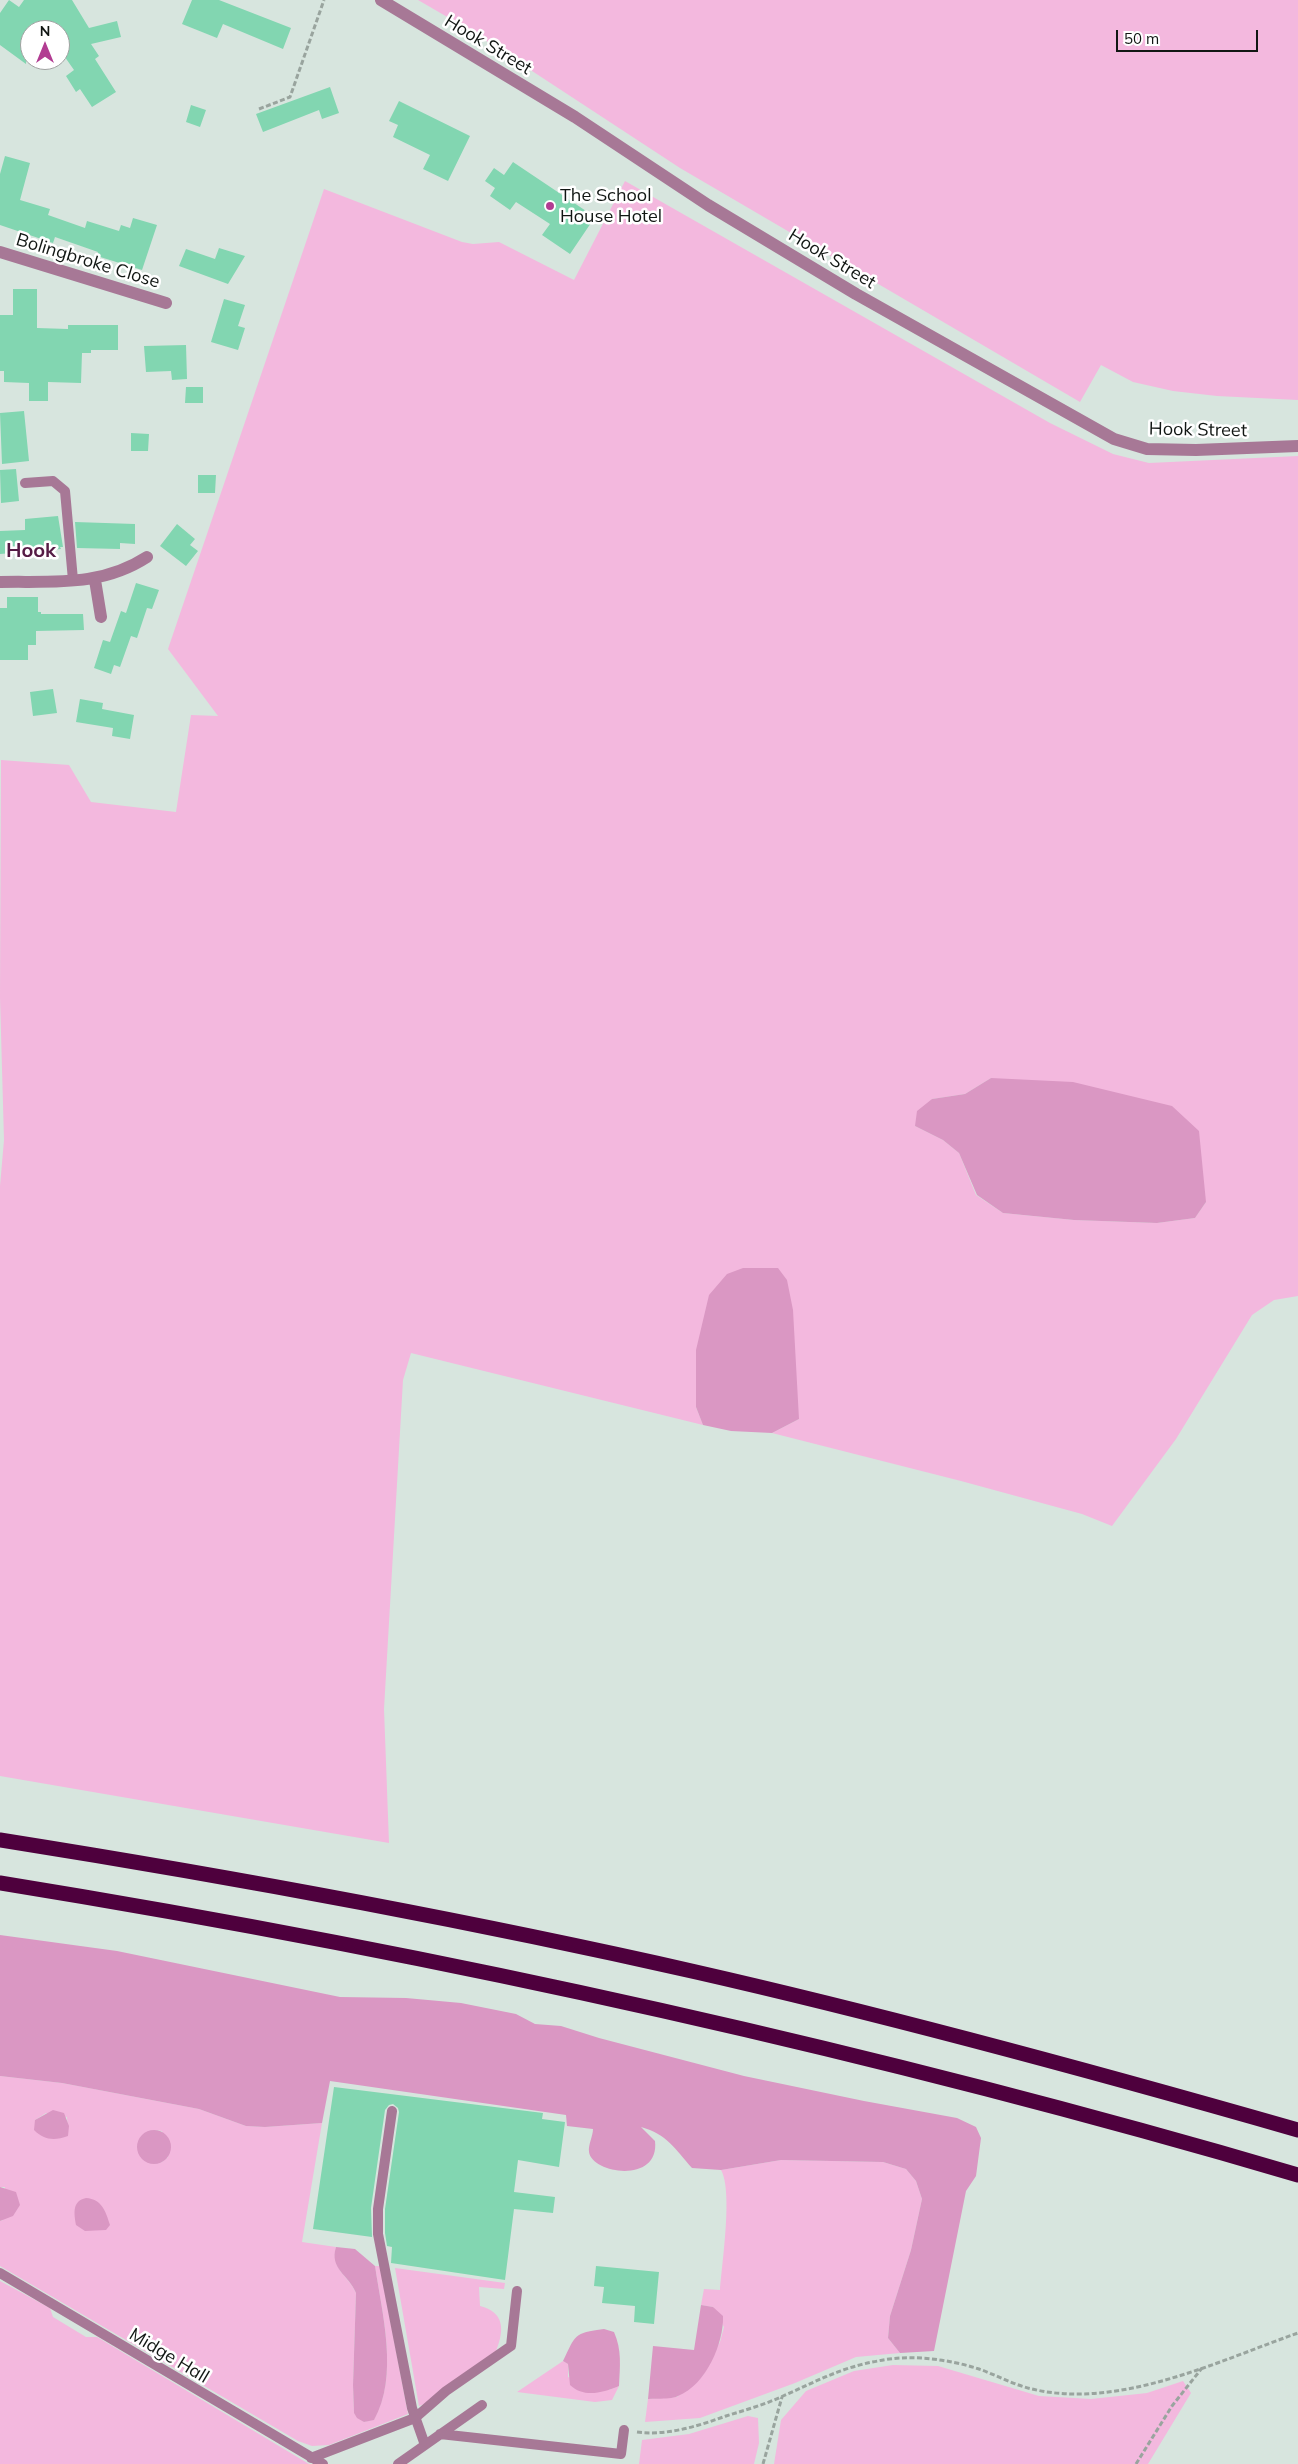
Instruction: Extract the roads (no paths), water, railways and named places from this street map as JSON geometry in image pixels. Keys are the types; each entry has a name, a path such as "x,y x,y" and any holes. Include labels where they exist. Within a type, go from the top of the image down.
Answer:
{"highway":[{"path":"0,1840 300,1890 465,1922 698,1972 902,2022 1298,2130"},
{"path":"0,1883 300,1934 666,2010 919,2072 1142,2130 1298,2175"}],"street":[{"name":"Hook Street","path":"381,0 575,118 708,205 848,289 1114,439 1147,449 1196,450 1298,446"},
{"name":"Bolingbroke Close","path":"0,252 166,303"},
{"path":"0,582 95,580 134,566 147,557"},
{"path":"95,580 101,617"}],"lane":[{"path":"25,483 53,481 65,491 73,580"},
{"path":"392,2111 378,2209 378,2234 415,2418 425,2445"},
{"name":"Midge Hall","path":"0,2273 323,2464"},
{"path":"311,2458 415,2418 446,2391 511,2346 516,2290"},
{"path":"398,2464 482,2405"},
{"path":"440,2434 621,2454 624,2430"}],"place":[{"name":"The School House Hotel","path":"550,206"}],"district":[{"name":"Hook","path":"31,551"}]}
